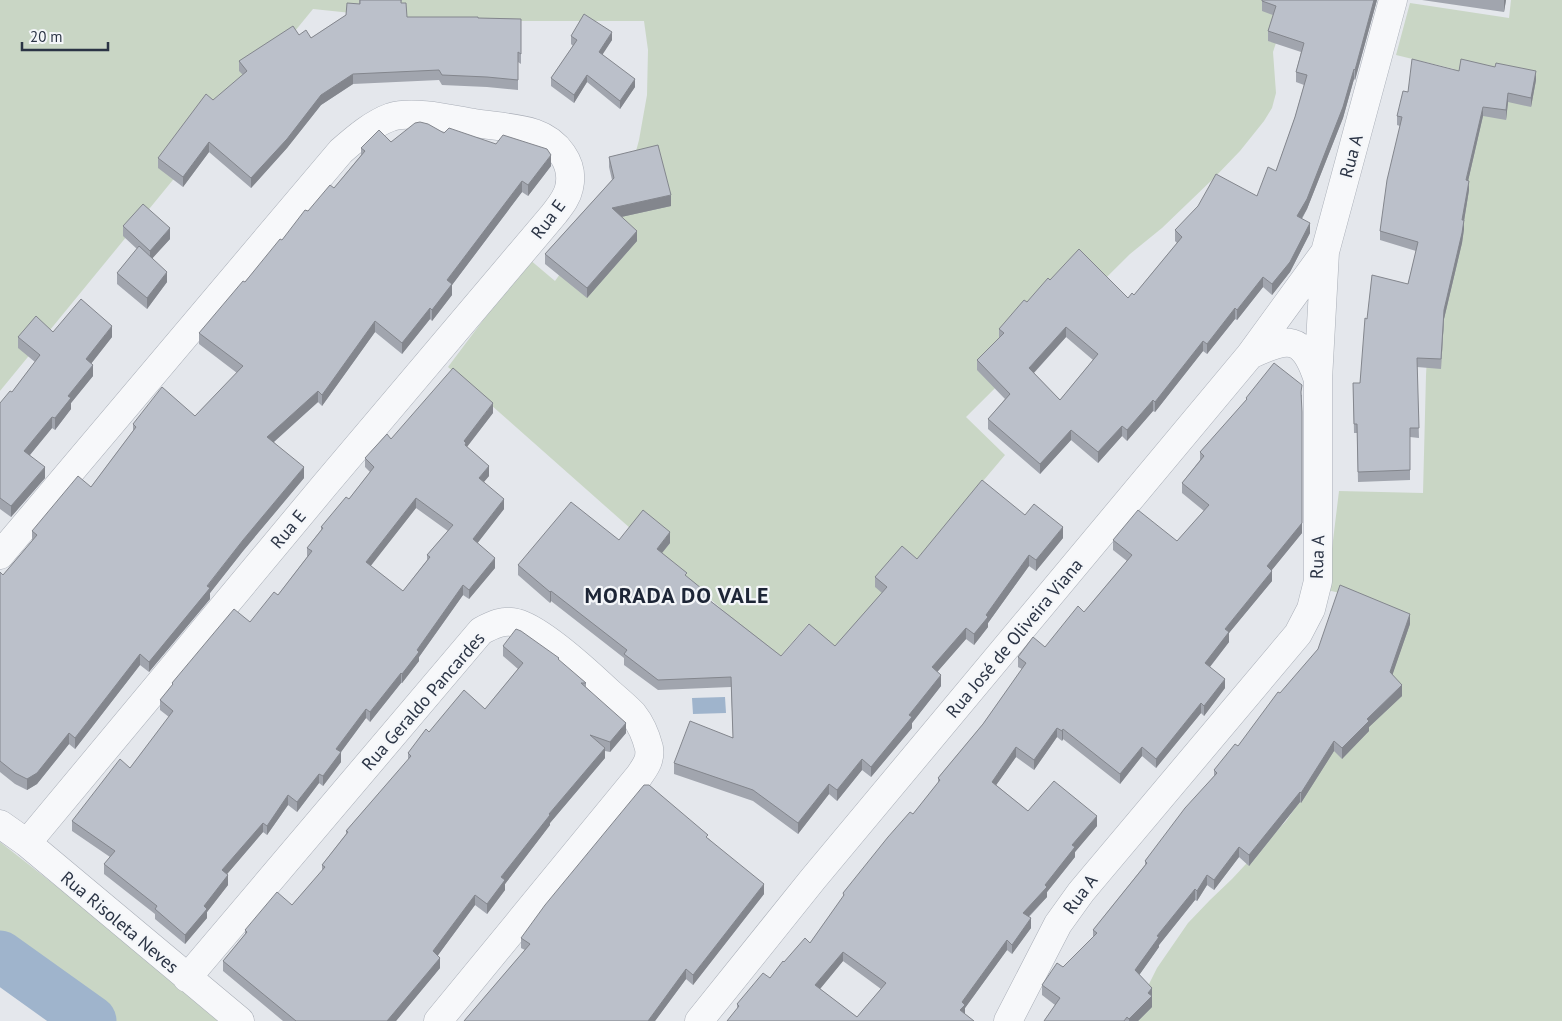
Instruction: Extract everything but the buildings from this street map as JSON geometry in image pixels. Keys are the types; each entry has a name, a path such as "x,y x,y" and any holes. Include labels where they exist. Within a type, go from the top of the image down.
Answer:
{"street":[{"name":"Rua A","path":"1008,1021 1058,924 1081,892 1298,634 1311,609 1318,580 1318,380 1326,252 1393,0"},
{"name":"Rua E","path":"0,555 341,151 374,125 392,117 418,115 442,117 533,133 548,139 558,148 565,159 570,174 569,190 554,214 324,486 27,843"},
{"name":"Rua José de Oliveira Viana","path":"699,1021 819,872 1250,355 1326,252"},
{"path":"1250,355 1273,344 1291,343 1303,350 1309,358 1314,365 1318,380"},
{"name":"Rua Geraldo Pancardes","path":"187,978 481,631 492,624 515,622 537,632 591,675 632,714 642,727 650,750 648,762 633,784 438,1021"},
{"name":"Rua Risoleta Neves","path":"0,824 27,843 240,1021"}],"green space":[{"path":"0,0 1290,0 1273,52 1276,93 1272,108 1264,121 1240,151 1213,179 1162,228 1130,254 966,417 1005,455 839,652 808,624 778,659 448,367 529,259 555,281 629,177 639,140 647,95 648,50 644,21 429,21 313,9 0,391"},
{"path":"1511,0 1562,0 1562,1021 1131,1021 1143,1004 1149,984 1157,968 1188,923 1286,821 1323,768 1366,599 1327,590 1339,491 1423,493 1426,375 1436,203 1454,69 1396,55 1410,3 1509,18"},
{"path":"0,842 74,900 219,1021 111,1021 52,987 0,953"}],"water":[{"path":"725,697 726,713 693,714 692,698"}],"waterway":[{"path":"0,956 91,1021"}],"district":[{"name":"MORADA DO VALE","path":"677,595"}]}
